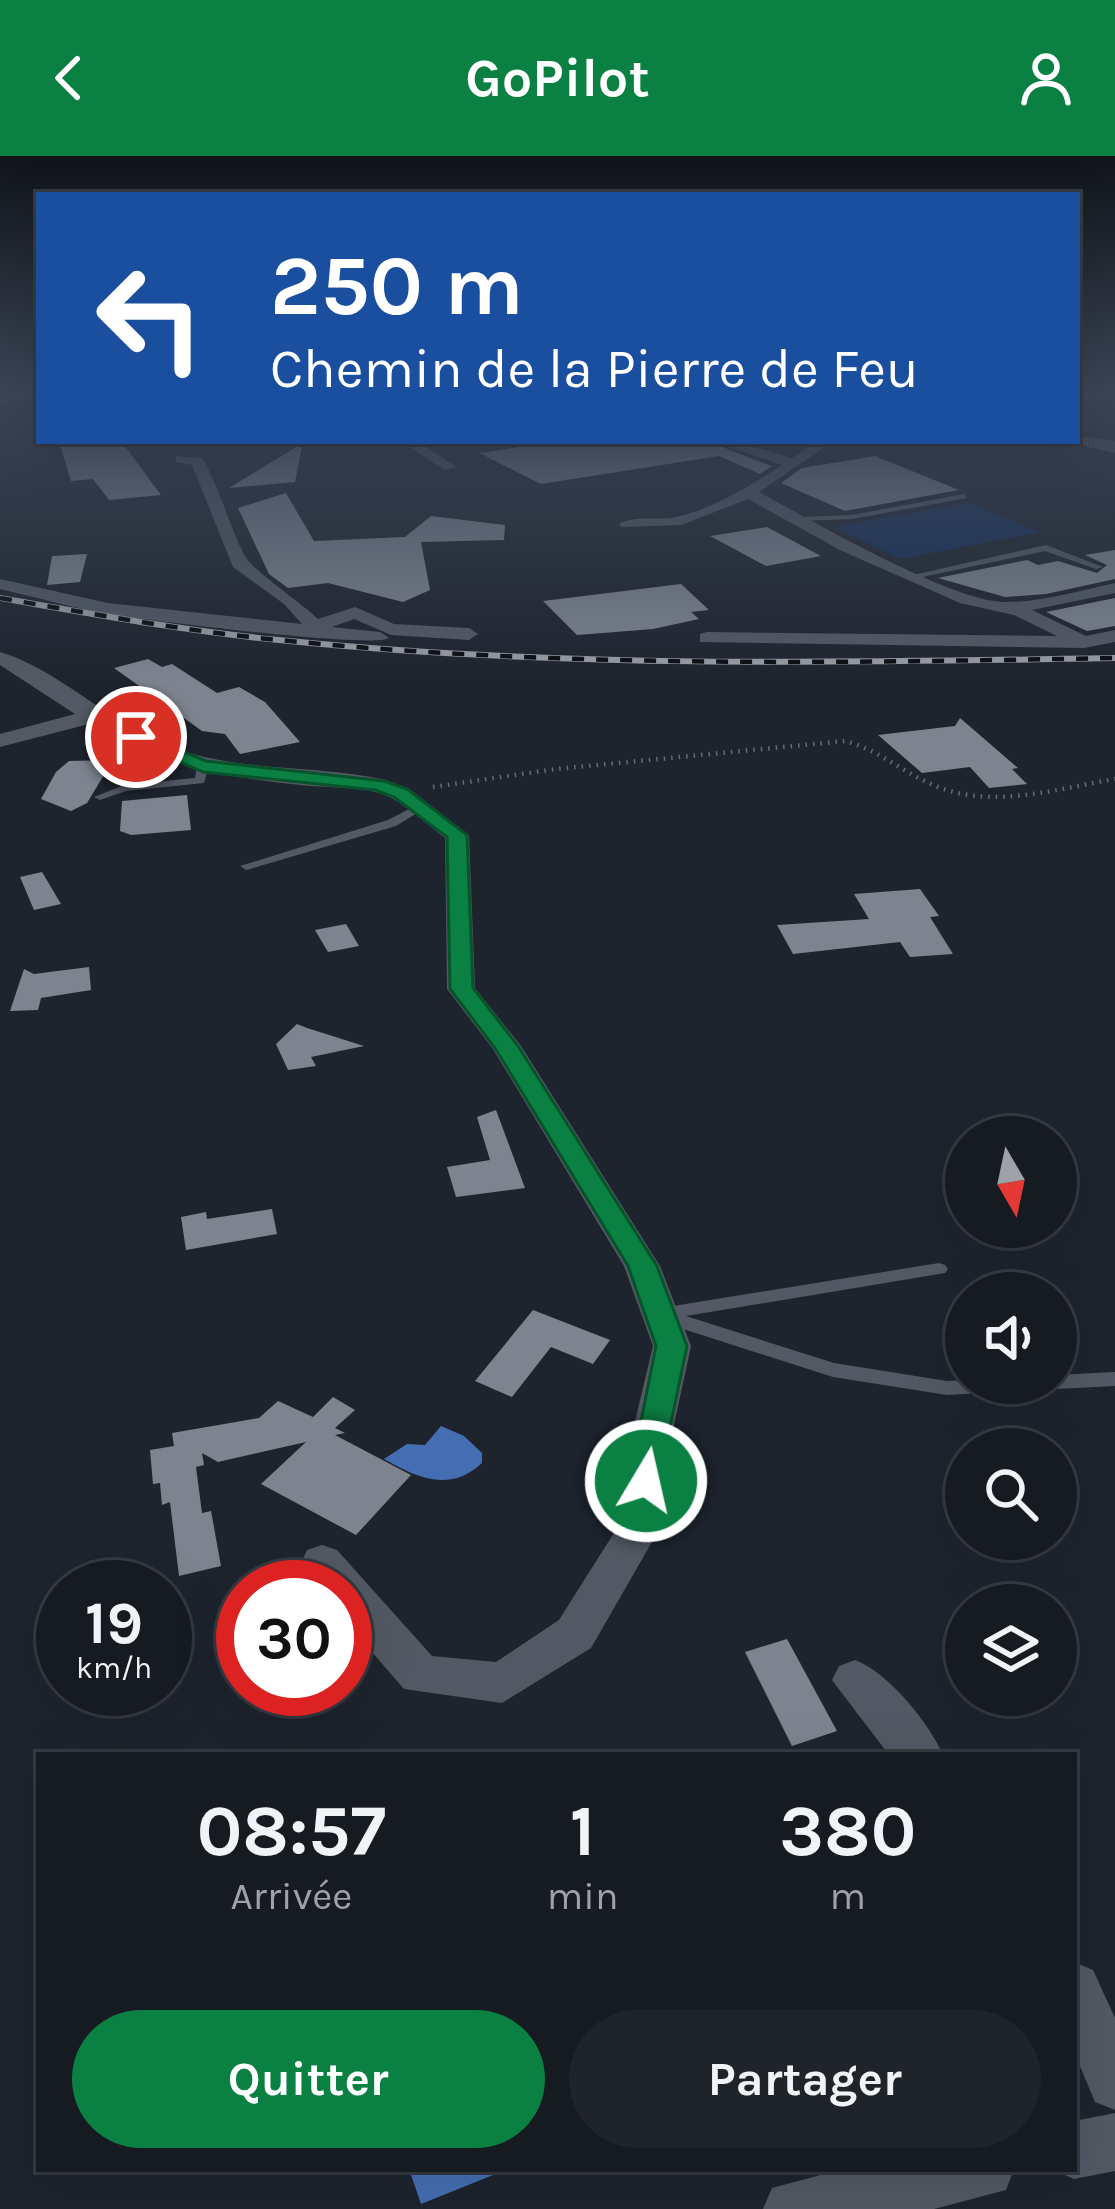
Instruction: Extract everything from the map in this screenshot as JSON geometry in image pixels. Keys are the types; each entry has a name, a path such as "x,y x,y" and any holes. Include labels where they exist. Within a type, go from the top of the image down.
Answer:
{"street":[{"path":"194,490 201,509"},
{"path":"212,490 238,562 290,600 318,631"},
{"path":"627,524 665,524 750,490"},
{"path":"747,492 913,576 966,599 1020,611 1084,642"},
{"path":"0,584 109,608 380,638"},
{"path":"1002,607 1052,603 1115,588"},
{"path":"318,631 355,613 391,629 469,634"},
{"path":"706,638 1084,642 1115,636"},
{"path":"0,658 35,673 93,716 203,766 378,784 411,800 457,835 461,989 506,1046 642,1266 672,1346 652,1434 639,1528 575,1634 502,1683 420,1675 372,1621"},
{"path":"0,742 93,716"},
{"path":"855,1680 916,1752"},
{"path":"1077,1996 1115,2082"},
{"path":"1077,2149 1115,2142"},
{"path":"793,2209 971,2172"}],"lane":[{"path":"800,519 852,517 964,496"},
{"path":"913,576 1046,548 1099,567"},
{"path":"100,797 124,788 200,781 203,766"},
{"path":"246,866 392,823 411,800"},
{"path":"660,1315 939,1269"},
{"path":"660,1315 833,1370 945,1388"},
{"path":"1077,1381 1115,1379"}],"path":[{"path":"411,800 556,769 844,740 878,750 927,781 961,793 985,795 1115,779"}],"shaded area":[{"path":"968,503 1040,532 901,559 833,527"},
{"path":"441,1426 464,1436 482,1453 482,1463 446,1480 421,1477 384,1459 407,1444 425,1445"},
{"path":"410,2172 501,2172 421,2204"}],"building":[{"path":"101,490 157,490 161,495 109,500"},
{"path":"797,490 959,490 845,511"},
{"path":"286,493 314,541 405,537 431,516 505,525 504,540 421,542 430,590 403,602 328,583 288,588 269,574 238,508"},
{"path":"767,527 821,556 766,566 710,536"},
{"path":"1115,550 1115,579 1046,594 1005,597 938,578 1027,560 1038,565 1058,561 1097,573 1107,565 1085,555"},
{"path":"87,554 80,582 47,585 52,556"},
{"path":"681,584 709,610 691,612 699,619 653,629 577,635 543,601"},
{"path":"1115,598 1115,626 1087,631 1046,612"},
{"path":"148,659 162,667 172,664 217,693 239,687 265,702 300,742 240,754 225,734 202,731 114,668"},
{"path":"960,718 1018,768 1012,769 1027,784 989,788 970,767 922,773 878,735 955,726"},
{"path":"113,760 87,803 71,811 41,799 56,772 69,761"},
{"path":"187,795 191,830 131,835 120,831 122,801"},
{"path":"42,872 61,904 34,910 20,877"},
{"path":"920,889 939,916 930,917 953,954 910,957 900,942 793,954 777,925 869,919 854,894"},
{"path":"346,924 359,946 328,952 315,930"},
{"path":"89,967 91,990 41,998 38,1010 10,1011 24,969 34,974"},
{"path":"297,1024 364,1046 311,1057 316,1066 288,1070 276,1044"},
{"path":"496,1110 525,1188 456,1197 447,1167 490,1160 477,1117"},
{"path":"272,1209 277,1234 186,1250 181,1217 206,1212 207,1219"},
{"path":"533,1310 610,1340 593,1364 551,1347 512,1397 475,1381"},
{"path":"333,1397 355,1410 335,1428 345,1433 335,1435 411,1475 356,1535 261,1484 306,1442 218,1462 202,1453 204,1465 196,1467 202,1513 211,1511 220,1560 216,1567 192,1573 192,1560 177,1560 170,1502 162,1505 160,1483 153,1484 150,1450 174,1446 172,1433 259,1418 278,1401 313,1417"},
{"path":"787,1639 837,1731 792,1746 745,1652"}],"railway":[{"path":"0,598 244,636 488,655 801,662 1115,658"}],"route":[{"path":"136,737 203,766 258,776 378,784 400,793 457,835 461,989 506,1046 595,1186 642,1266 672,1346 646,1481"}]}
